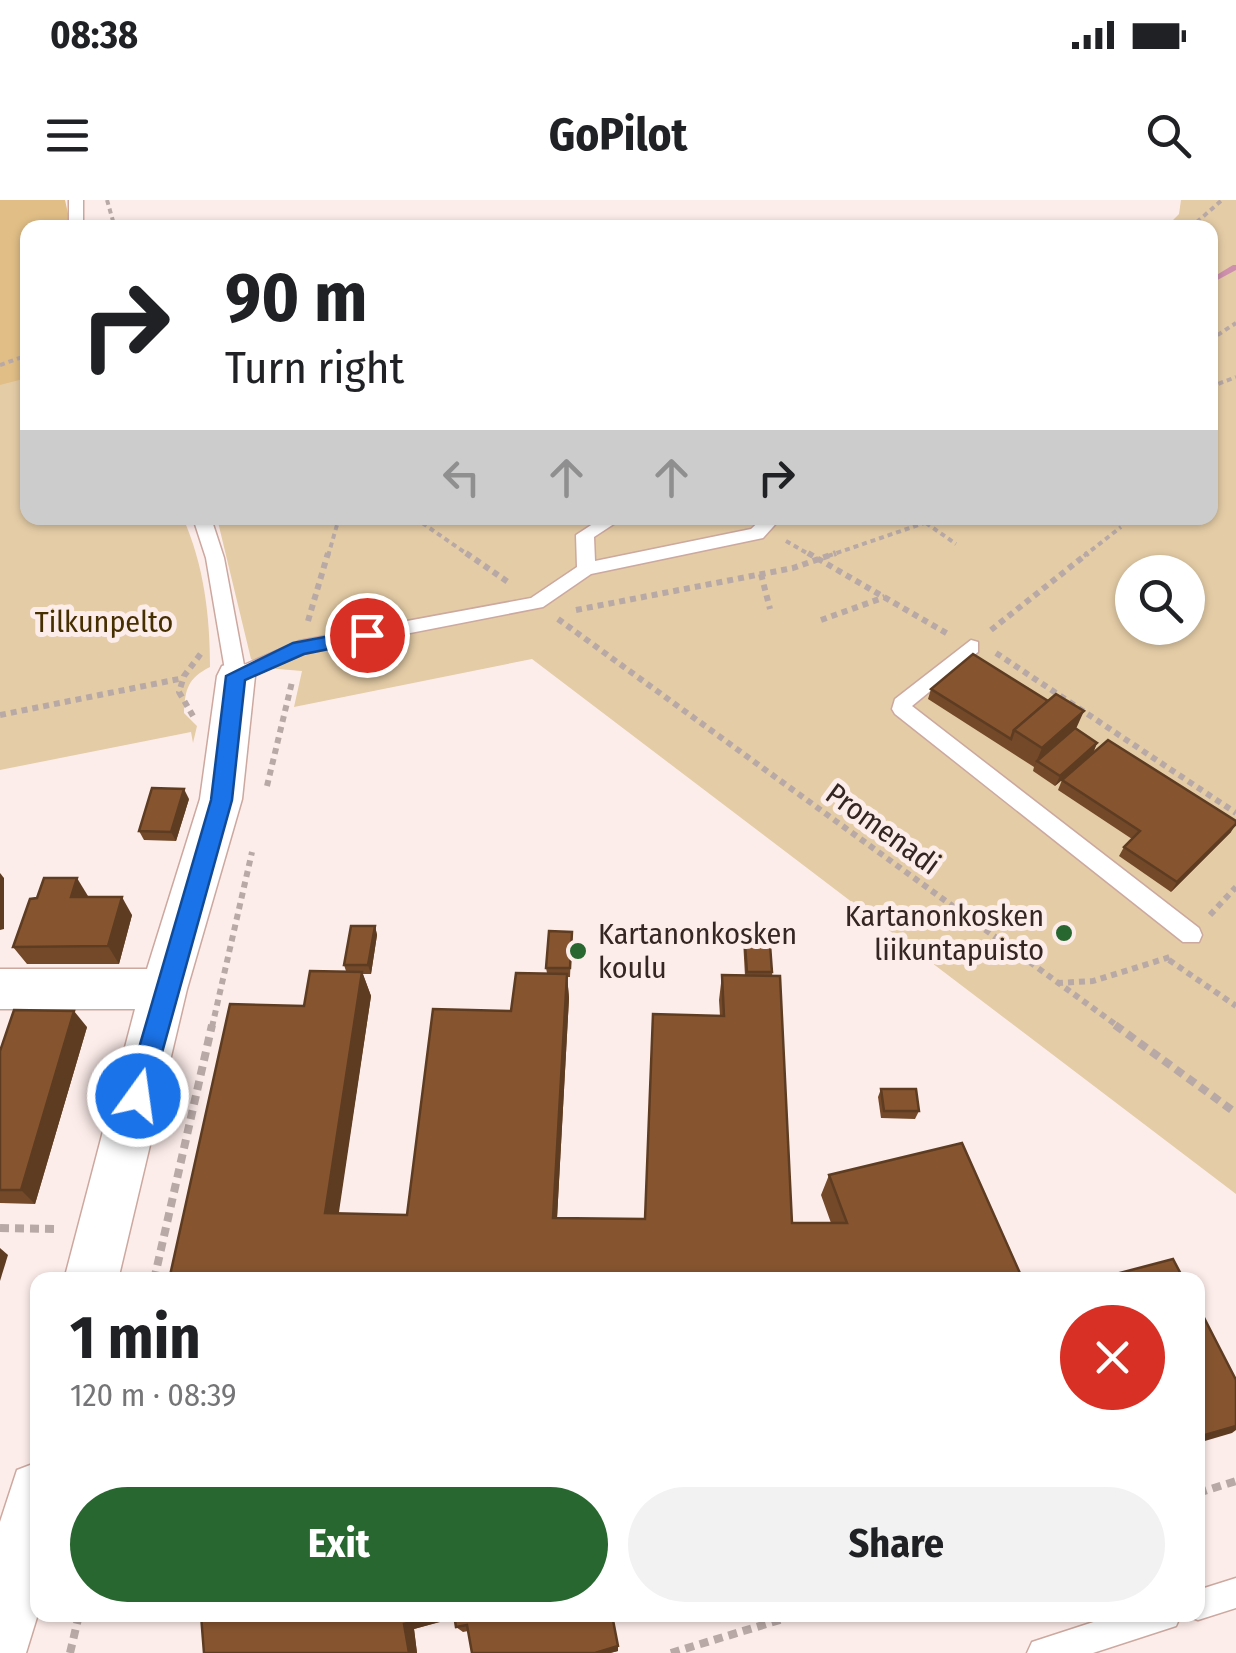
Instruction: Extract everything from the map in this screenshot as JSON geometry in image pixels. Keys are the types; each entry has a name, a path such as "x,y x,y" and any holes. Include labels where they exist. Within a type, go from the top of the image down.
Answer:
{"street":[{"path":"93,1272 164,990 221,800 236,676"},
{"path":"0,988 164,990"},
{"path":"0,1639 30,1522"}],"lane":[{"path":"204,525 216,558 236,676 300,648 536,602 586,569 757,534 765,525"},
{"path":"586,569 585,535 602,525"},
{"path":"970,647 902,704 902,709 1192,935"},
{"path":"1205,1603 1236,1593"},
{"path":"1043,1653 1143,1622"}],"path":[{"path":"1199,220 1222,200"},
{"path":"305,630 337,525"},
{"path":"425,525 504,579"},
{"path":"770,525 970,647 988,648 1236,813"},
{"path":"770,608 761,574 920,525"},
{"path":"929,525 956,544"},
{"path":"970,647 1120,527"},
{"name":"Promenadi","path":"761,574 553,615 1236,1114"},
{"path":"821,620 887,597"},
{"path":"263,802 296,665"},
{"path":"0,715 180,679"},
{"path":"156,1272 254,839"},
{"path":"1056,983 1093,981 1168,959 1236,887"},
{"path":"1168,959 1236,1006"},
{"path":"0,1228 57,1229"},
{"path":"1205,1491 1236,1481"},
{"path":"70,1653 77,1622"},
{"path":"671,1653 773,1622"}],"green space":[{"name":"Kartanonkosken liikuntapuisto","path":"1181,200 1236,200 1236,1194 532,659 294,707 302,671 266,668 251,659 219,525 1218,525 1218,220 1173,220 1179,214"},
{"name":"Tilkunpelto","path":"0,240 20,251 20,525 186,525 201,572 210,667 192,680 185,697 184,713 197,726 193,743 191,732 0,770"}],"shaded area":[{"path":"0,200 65,200 69,220 20,220 20,380 0,385"}],"building":[{"path":"973,654 1048,701 1014,730 1011,739 931,689"},
{"path":"1056,694 1084,711 1042,748 1014,730"},
{"path":"1075,728 1097,743 1060,776 1037,761"},
{"path":"1108,740 1236,821 1177,882 1124,847 1140,831 1062,780"},
{"path":"152,788 184,789 171,832 139,831"},
{"path":"44,878 77,878 71,897 122,897 108,946 13,947 30,899 37,898"},
{"path":"351,926 375,926 368,965 344,965"},
{"path":"549,931 572,932 570,968 546,968"},
{"path":"744,931 769,931 772,972 747,972"},
{"path":"310,971 362,972 325,1213 407,1215 433,1009 511,1011 516,973 567,974 553,1218 645,1219 653,1014 724,1016 722,975 780,976 792,1223 847,1223 829,1175 962,1143 1019,1272 171,1272 230,1004 304,1006"},
{"path":"14,1010 74,1011 21,1190 0,1190 0,1051"},
{"path":"881,1089 916,1089 919,1111 884,1111"},
{"path":"1173,1259 1180,1272 1123,1272"},
{"path":"1205,1320 1236,1380 1236,1426 1205,1435"},
{"path":"202,1622 411,1622 404,1624 409,1653 204,1653"},
{"path":"455,1622 613,1622 618,1646 595,1653 472,1653 467,1625 456,1627"}],"waterway":[{"path":"1218,277 1236,267"}],"place":[{"name":"Kartanonkosken liikuntapuisto","path":"1064,933"},
{"name":"Kartanonkosken koulu","path":"578,951"}],"route":[{"path":"138,1096 164,990 221,800 236,676 300,648 367,635"}]}
